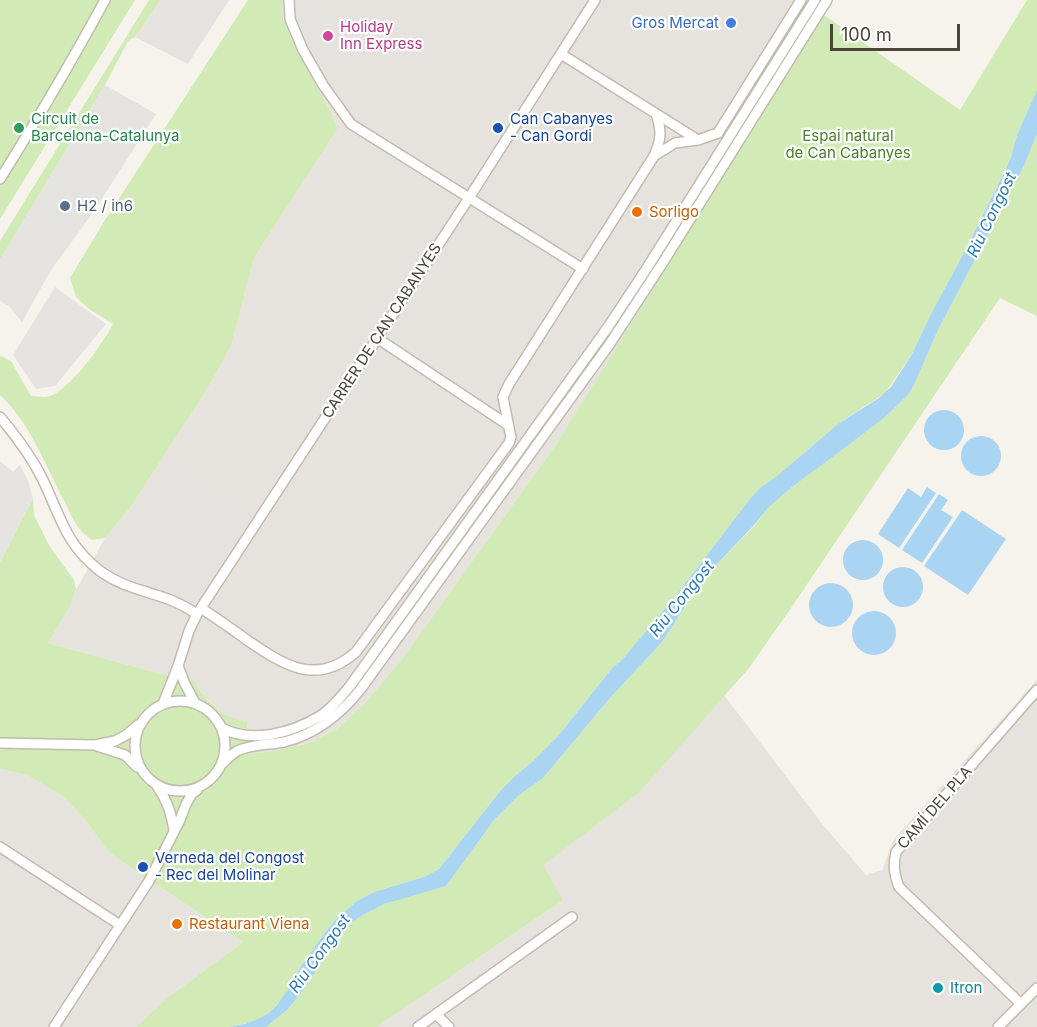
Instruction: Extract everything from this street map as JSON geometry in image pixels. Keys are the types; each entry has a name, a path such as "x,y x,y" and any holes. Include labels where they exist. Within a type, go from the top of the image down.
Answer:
{"street":[{"path":"0,179 49,101 105,0"},
{"path":"289,0 290,19 303,50 322,84 351,124 583,268"},
{"name":"CARRER DE CAN CABANYES","path":"163,704 189,631 199,611 469,198 595,0"},
{"path":"222,728 231,733 251,736 271,734 300,726 325,712 350,686 608,327 815,0"},
{"path":"222,763 238,750 284,742 316,729 341,711 360,690 609,345 828,0"},
{"path":"654,156 675,143 699,140 718,133 796,2"},
{"path":"561,54 699,140"},
{"path":"0,417 33,462 69,537 90,562 108,576 132,588 199,611 284,664 309,670 333,667 344,662 356,652 508,443 511,437 503,397 508,384 654,156 660,143 661,126 656,114"},
{"path":"378,338 508,425"},
{"path":"178,666 195,703"},
{"name":"CAMÍ DEL PLA","path":"1021,1004 899,887 894,864 896,852 1037,690"},
{"path":"0,743 95,745 115,741 126,735 154,709 174,701 195,703 211,713 222,728 225,739 225,751 218,771 212,779 192,794 149,881 54,1027"},
{"path":"140,723 135,735 134,747 141,770"},
{"path":"95,745 125,755 157,786 166,799 174,830"},
{"path":"157,786 181,792 204,785"},
{"path":"0,847 120,925"},
{"path":"418,1027 572,917"},
{"path":"998,1027 1037,988"},
{"path":"436,1014 449,1027"}],"shaded area":[{"path":"161,0 229,0 188,64 135,37"},
{"path":"282,0 833,0 557,443 403,658 363,705 337,729 309,743 248,754 247,722 233,719 221,711 204,696 194,681 48,643 105,538 130,508 206,391 231,346 254,258 338,128 282,16"},
{"path":"297,0 322,0 324,3 312,9 313,12 309,14 333,60 322,65 300,27"},
{"name":"H2 / in6","path":"105,85 156,114 92,214 51,270 22,322 9,306 0,301 0,260"},
{"path":"55,287 106,324 55,386 36,389 13,355"},
{"path":"0,461 13,472 20,465 33,498 0,562"},
{"path":"166,465 245,514 197,586 186,589 127,574 119,561 119,548 125,530"},
{"path":"1037,680 1037,1027 377,1027 563,900 542,865 639,793 724,695 823,825 866,875 882,870 894,839"},
{"path":"0,769 27,775 64,797 86,821 108,851 243,942 167,998 136,1027 0,1027"}],"green space":[{"name":"Circuit de Barcelona-Catalunya","path":"0,0 135,0 0,219"},
{"path":"149,0 161,0 135,37 128,41 105,85 0,260 0,241"},
{"path":"248,0 282,0 282,16 338,128 254,258 231,346 206,391 130,508 105,538 92,540 77,525 27,429 0,395 0,357 11,361 31,396 46,397 55,394 74,378 101,343 113,324 89,309 76,297 70,278"},
{"name":"Espai natural de Can Cabanyes","path":"1027,0 1037,0 1037,90 1017,135 1005,171 966,249 911,356 885,393 838,424 749,500 675,597 620,662 613,667 559,735 501,790 439,869 424,877 374,892 357,901 335,920 301,966 281,1001 269,1013 253,1022 228,1027 136,1027 167,998 243,942 108,851 86,821 64,797 27,775 0,769 0,562 33,498 34,515 50,547 74,580 76,590 70,606 48,643 194,681 216,707 233,718 247,722 249,754 309,743 337,729 363,705 403,658 557,443 824,15 960,110"},
{"path":"1037,134 1037,316 1000,298 749,668 639,793 543,865 563,900 377,1027 266,1027 287,1010 302,992 349,924 391,901 446,886 494,820 518,796 543,778 610,698 662,642 703,579 755,525 769,507 884,418 908,395 938,330 1024,166"}],"water":[{"name":"Riu Congost","path":"1037,90 1037,134 1024,166 938,330 908,395 884,418 769,507 703,579 662,642 610,698 543,778 518,796 494,820 446,886 384,904 363,915 345,927 302,992 287,1010 266,1027 228,1027 245,1024 269,1013 278,1004 301,966 335,920 357,901 374,892 424,877 439,869 501,790 559,735 613,667 620,662 675,597 760,488 838,424 879,398 891,387 911,356 1005,171 1017,135"},
{"path":"944,410 952,411 958,416 963,422 963,438 958,444 952,449 944,450 936,449 930,444 925,438 924,430 925,422 930,416 936,411"},
{"path":"981,436 989,437 995,442 1000,448 1000,464 995,470 989,475 981,476 973,475 967,470 962,464 961,456 962,448 967,442 973,437"},
{"path":"927,487 936,493 899,548 878,534 908,488 921,497"},
{"path":"939,494 948,500 941,510 953,517 922,563 902,550"},
{"path":"962,510 1006,539 968,595 924,566"},
{"path":"863,540 871,541 877,546 882,552 882,568 877,574 871,579 863,580 855,579 849,574 844,568 843,560 844,552 849,546 855,541"},
{"path":"903,567 911,568 917,573 922,579 922,595 917,601 911,606 903,607 895,606 889,601 884,595 883,587 884,579 889,573 895,568"},
{"path":"831,583 847,589 853,605 847,621 831,627 815,621 809,605 815,589"},
{"path":"874,611 890,617 896,633 890,649 874,655 858,649 852,633 858,617"}],"place":[{"name":"Gros Mercat","path":"731,23"},
{"name":"Holiday Inn Express","path":"328,36"},
{"name":"Circuit de Barcelona-Catalunya","path":"19,128"},
{"name":"Can Cabanyes - Can Gordi","path":"498,128"},
{"name":"H2 / in6","path":"65,206"},
{"name":"Sorligo","path":"637,212"},
{"name":"Verneda del Congost - Rec del Molinar","path":"143,867"},
{"name":"Restaurant Viena","path":"177,924"},
{"name":"Itron","path":"938,988"}]}
